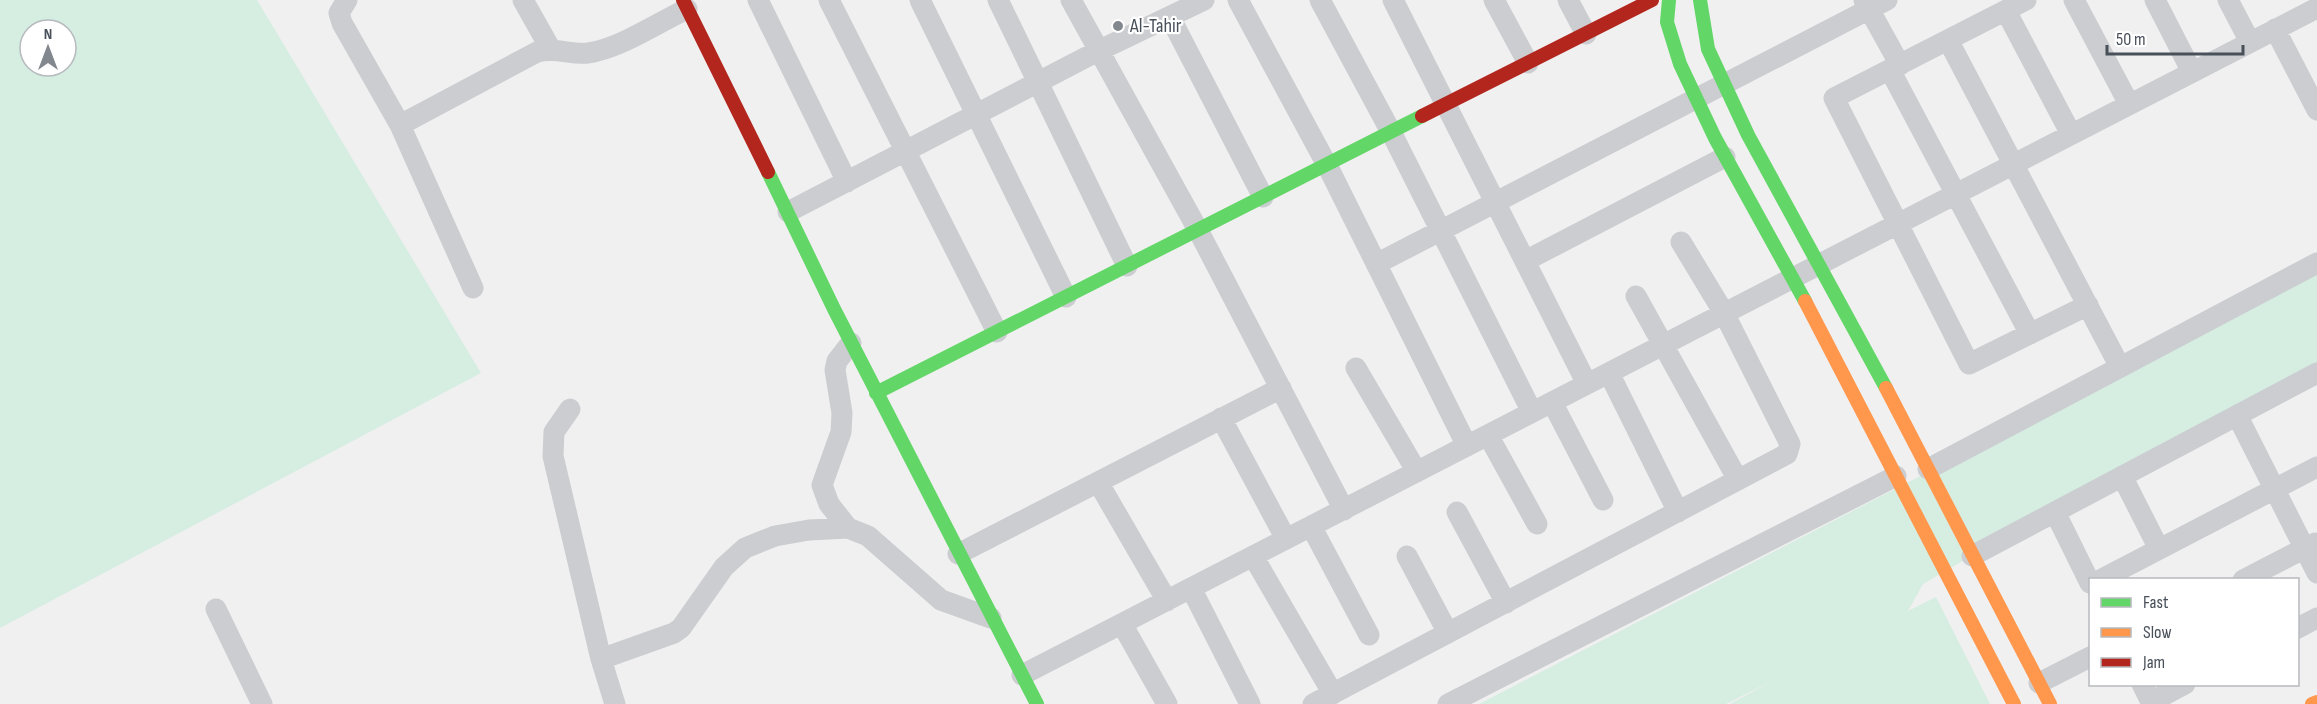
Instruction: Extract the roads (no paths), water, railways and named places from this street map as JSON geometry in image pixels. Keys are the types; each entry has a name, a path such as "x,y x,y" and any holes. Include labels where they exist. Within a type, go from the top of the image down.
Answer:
{"street":[{"path":"347,0 339,13 342,23 400,125 473,288"},
{"path":"523,0 550,48"},
{"path":"758,0 847,182"},
{"path":"829,0 997,332"},
{"path":"920,0 1066,297"},
{"path":"998,0 1127,266"},
{"path":"1071,0 1198,230 1344,510"},
{"path":"788,212 1098,51 1204,0"},
{"path":"1238,0 1327,165 1467,446"},
{"path":"1320,0 1391,132 1532,412"},
{"path":"1394,0 1587,384"},
{"path":"1494,0 1528,63"},
{"path":"1568,0 1586,34"},
{"path":"876,393 1652,0"},
{"path":"1669,0 1667,22 1680,64 1697,100 1725,157 1835,355 2014,704"},
{"path":"1700,0 1708,50 1748,135 1928,469 2050,704"},
{"path":"2026,0 1834,98 1969,364 2088,305"},
{"path":"2074,0 2129,104"},
{"path":"2155,0 2192,72"},
{"path":"2228,0 2250,42"},
{"path":"1376,264 1725,86 1874,3 1895,67 1956,194 2030,334"},
{"path":"400,125 537,52 550,48 587,53 606,48 685,4 876,393 1037,704"},
{"path":"1022,675 2250,42 2310,6"},
{"path":"2006,11 2071,134"},
{"path":"1170,17 1263,197"},
{"path":"2275,29 2317,110"},
{"path":"1948,40 2120,367"},
{"path":"1525,261 1725,157"},
{"path":"1313,704 1787,454 1790,444 1724,313 1680,242"},
{"path":"1928,469 2317,263"},
{"path":"1636,297 1738,480"},
{"path":"848,528 829,504 823,494 822,485 841,432 842,413 835,370 837,360 851,343"},
{"path":"1356,368 1417,472"},
{"path":"1609,373 1678,512"},
{"path":"1972,556 2317,373"},
{"path":"958,554 1281,388"},
{"path":"1552,402 1603,500"},
{"path":"570,409 554,432 553,456 601,659 615,704"},
{"path":"2237,415 2275,489 2311,546 2317,573"},
{"path":"1221,418 1286,539"},
{"path":"1488,435 1538,524"},
{"path":"2102,578 2317,467"},
{"path":"1448,704 1896,476"},
{"path":"2122,476 2159,549"},
{"path":"1098,482 1167,601"},
{"path":"1457,512 1506,603"},
{"path":"2055,512 2089,579"},
{"path":"1311,526 1369,635"},
{"path":"601,659 674,633 681,628 724,567 745,548 775,536 809,530 848,528 868,536 942,600 991,618"},
{"path":"2246,578 2311,546"},
{"path":"1253,556 1333,694"},
{"path":"1407,556 1448,633"},
{"path":"1191,588 1250,704"},
{"path":"216,609 262,704"},
{"path":"2299,627 2317,618"},
{"path":"1122,624 1167,704"},
{"path":"2039,683 2089,658"},
{"path":"2143,686 2151,702 2181,686"},
{"path":"2312,704 2317,702"}],"place":[{"name":"Al-Tahir","path":"1118,26"}]}
